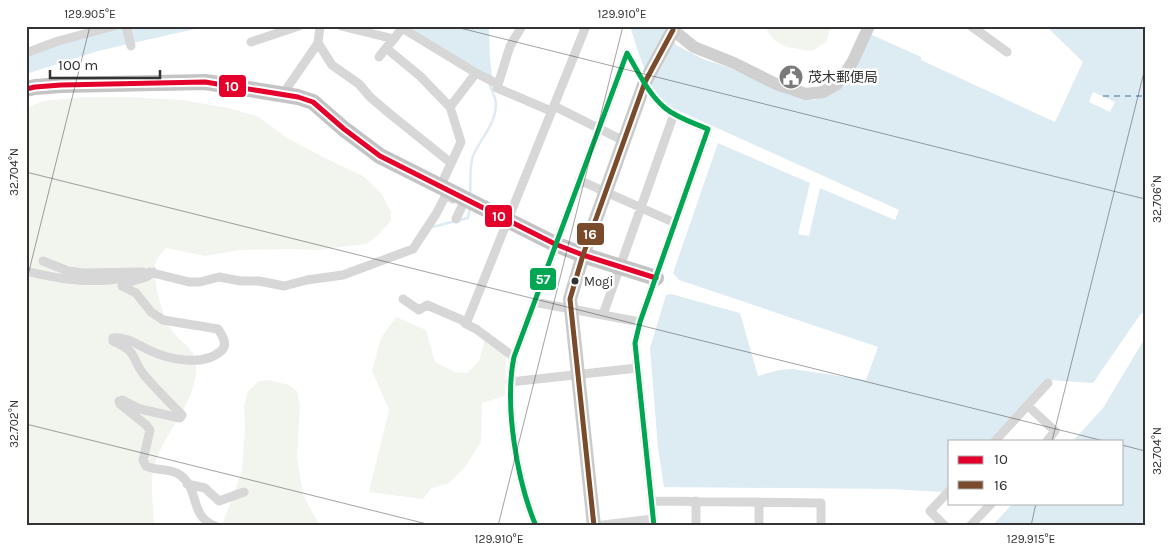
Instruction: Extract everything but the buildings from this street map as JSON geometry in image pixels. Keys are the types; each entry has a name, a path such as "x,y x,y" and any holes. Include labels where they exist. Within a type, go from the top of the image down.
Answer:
{"highway":[{"path":"26,89 61,85 205,82 283,94 313,102 344,129 380,156 555,244 656,278"}],"main road":[{"path":"595,526 570,299 583,255 647,78 673,28"}],"street":[{"path":"26,52 114,26"},
{"path":"126,26 130,46"},
{"path":"251,42 299,26"},
{"path":"283,94 318,43 320,26"},
{"path":"341,26 394,39"},
{"path":"522,26 510,46 496,82 498,88 553,109 624,141"},
{"path":"466,324 586,26"},
{"path":"673,28 694,47 776,84 798,92 814,94 830,88 842,78 853,61 869,26"},
{"path":"972,26 1007,52"},
{"path":"379,57 402,28 479,75 496,82"},
{"path":"318,43 332,65 358,84 383,108 450,163"},
{"path":"386,48 420,76 450,107 462,142 450,163 448,172 441,185"},
{"path":"536,526 525,498 510,405 510,382 514,357 627,53 647,78 652,94 664,108 708,129 640,322 635,343 654,522 595,526"},
{"path":"450,107 479,75"},
{"path":"602,314 606,309 674,114"},
{"path":"579,180 675,223"},
{"path":"43,261 68,271 84,273 154,272 189,282 200,282 219,277 241,281 259,281 284,286 307,280 343,275 413,249 446,195 468,200 456,219"},
{"path":"26,272 70,280 109,281 130,277 143,272"},
{"path":"154,272 122,286 136,293 156,317 163,320 218,329 222,334 225,345 224,349 210,358 186,360 150,351 123,338 117,337 112,339 132,352 141,372 182,415 180,418 140,409 125,401 119,401 126,410 146,424 150,430 143,460 146,466 173,471 182,476 194,495 198,513 202,518 215,526"},
{"path":"403,300 419,310 427,305 462,320 514,357"},
{"path":"534,302 640,322"},
{"path":"510,382 637,368"},
{"path":"996,440 1048,383"},
{"path":"1028,406 1055,431 1048,440"},
{"path":"187,484 205,488 219,501 244,492"},
{"path":"946,526 930,511 948,492"},
{"path":"652,501 821,503 821,526"},
{"path":"696,501 696,526"},
{"path":"759,502 759,526"},
{"path":"970,526 991,504"}],"shaded area":[{"path":"128,26 208,26 98,51 26,74 26,56 67,41"},
{"path":"404,26 489,26 492,77 482,73"},
{"path":"630,26 666,26 676,45 703,59 730,68 789,95 814,100 833,93 870,34 921,57 921,60 1055,122 1083,62 1046,26 1145,26 1145,311 1140,315 1093,383 1049,380 993,440 948,440 948,487 943,492 892,489 664,487 658,448 650,348 666,295 671,294 740,313 758,376 779,370 793,369 866,380 878,347 679,280 673,273 718,143 810,183 798,234 809,236 820,188 895,220 899,210 675,109 657,93 643,65"},
{"path":"766,26 831,26 826,42 812,51 791,48 778,43 768,33"},
{"path":"85,97 182,100 229,108 259,117 287,138 363,176 381,193 391,212 391,221 377,236 366,244 317,250 239,250 205,256 166,248 160,255 155,265 155,275 166,320 174,333 188,346 196,363 192,392 163,445 153,472 154,526 26,526 26,108 44,101"},
{"path":"396,317 426,330 435,362 455,372 467,373 479,361 485,339 506,354 505,396 482,403 481,442 464,468 449,483 432,488 423,499 369,492 389,410 372,371 381,338"},
{"path":"1145,338 1145,526 992,526 1012,504 1124,504 1124,440 1074,440 1103,408"},
{"path":"269,380 289,385 297,391 300,406 297,456 303,495 320,526 222,526 242,471 245,427 244,406 248,391 259,381"}],"pier":[{"path":"1093,92 1115,102 1110,112 1089,102"}],"waterway":[{"path":"470,195 473,156 495,114 495,98 489,83"},
{"path":"432,227 468,218 470,208"}],"ferry route":[{"path":"1103,96 1145,96"}],"transit line":[{"name":"16","path":"594,526 570,299 583,255 645,82 673,30"},
{"name":"57","path":"536,526 523,487 514,443 511,397 511,376 514,357 627,53 653,96 665,108 675,115 708,129 640,322 635,343 654,526"},
{"name":"10","path":"26,89 61,85 205,82 298,97 313,102 344,129 380,156 555,244 656,278"}],"place":[{"name":"茂木郵便局","path":"791,77"},
{"name":"Mogi","path":"575,281"}]}
